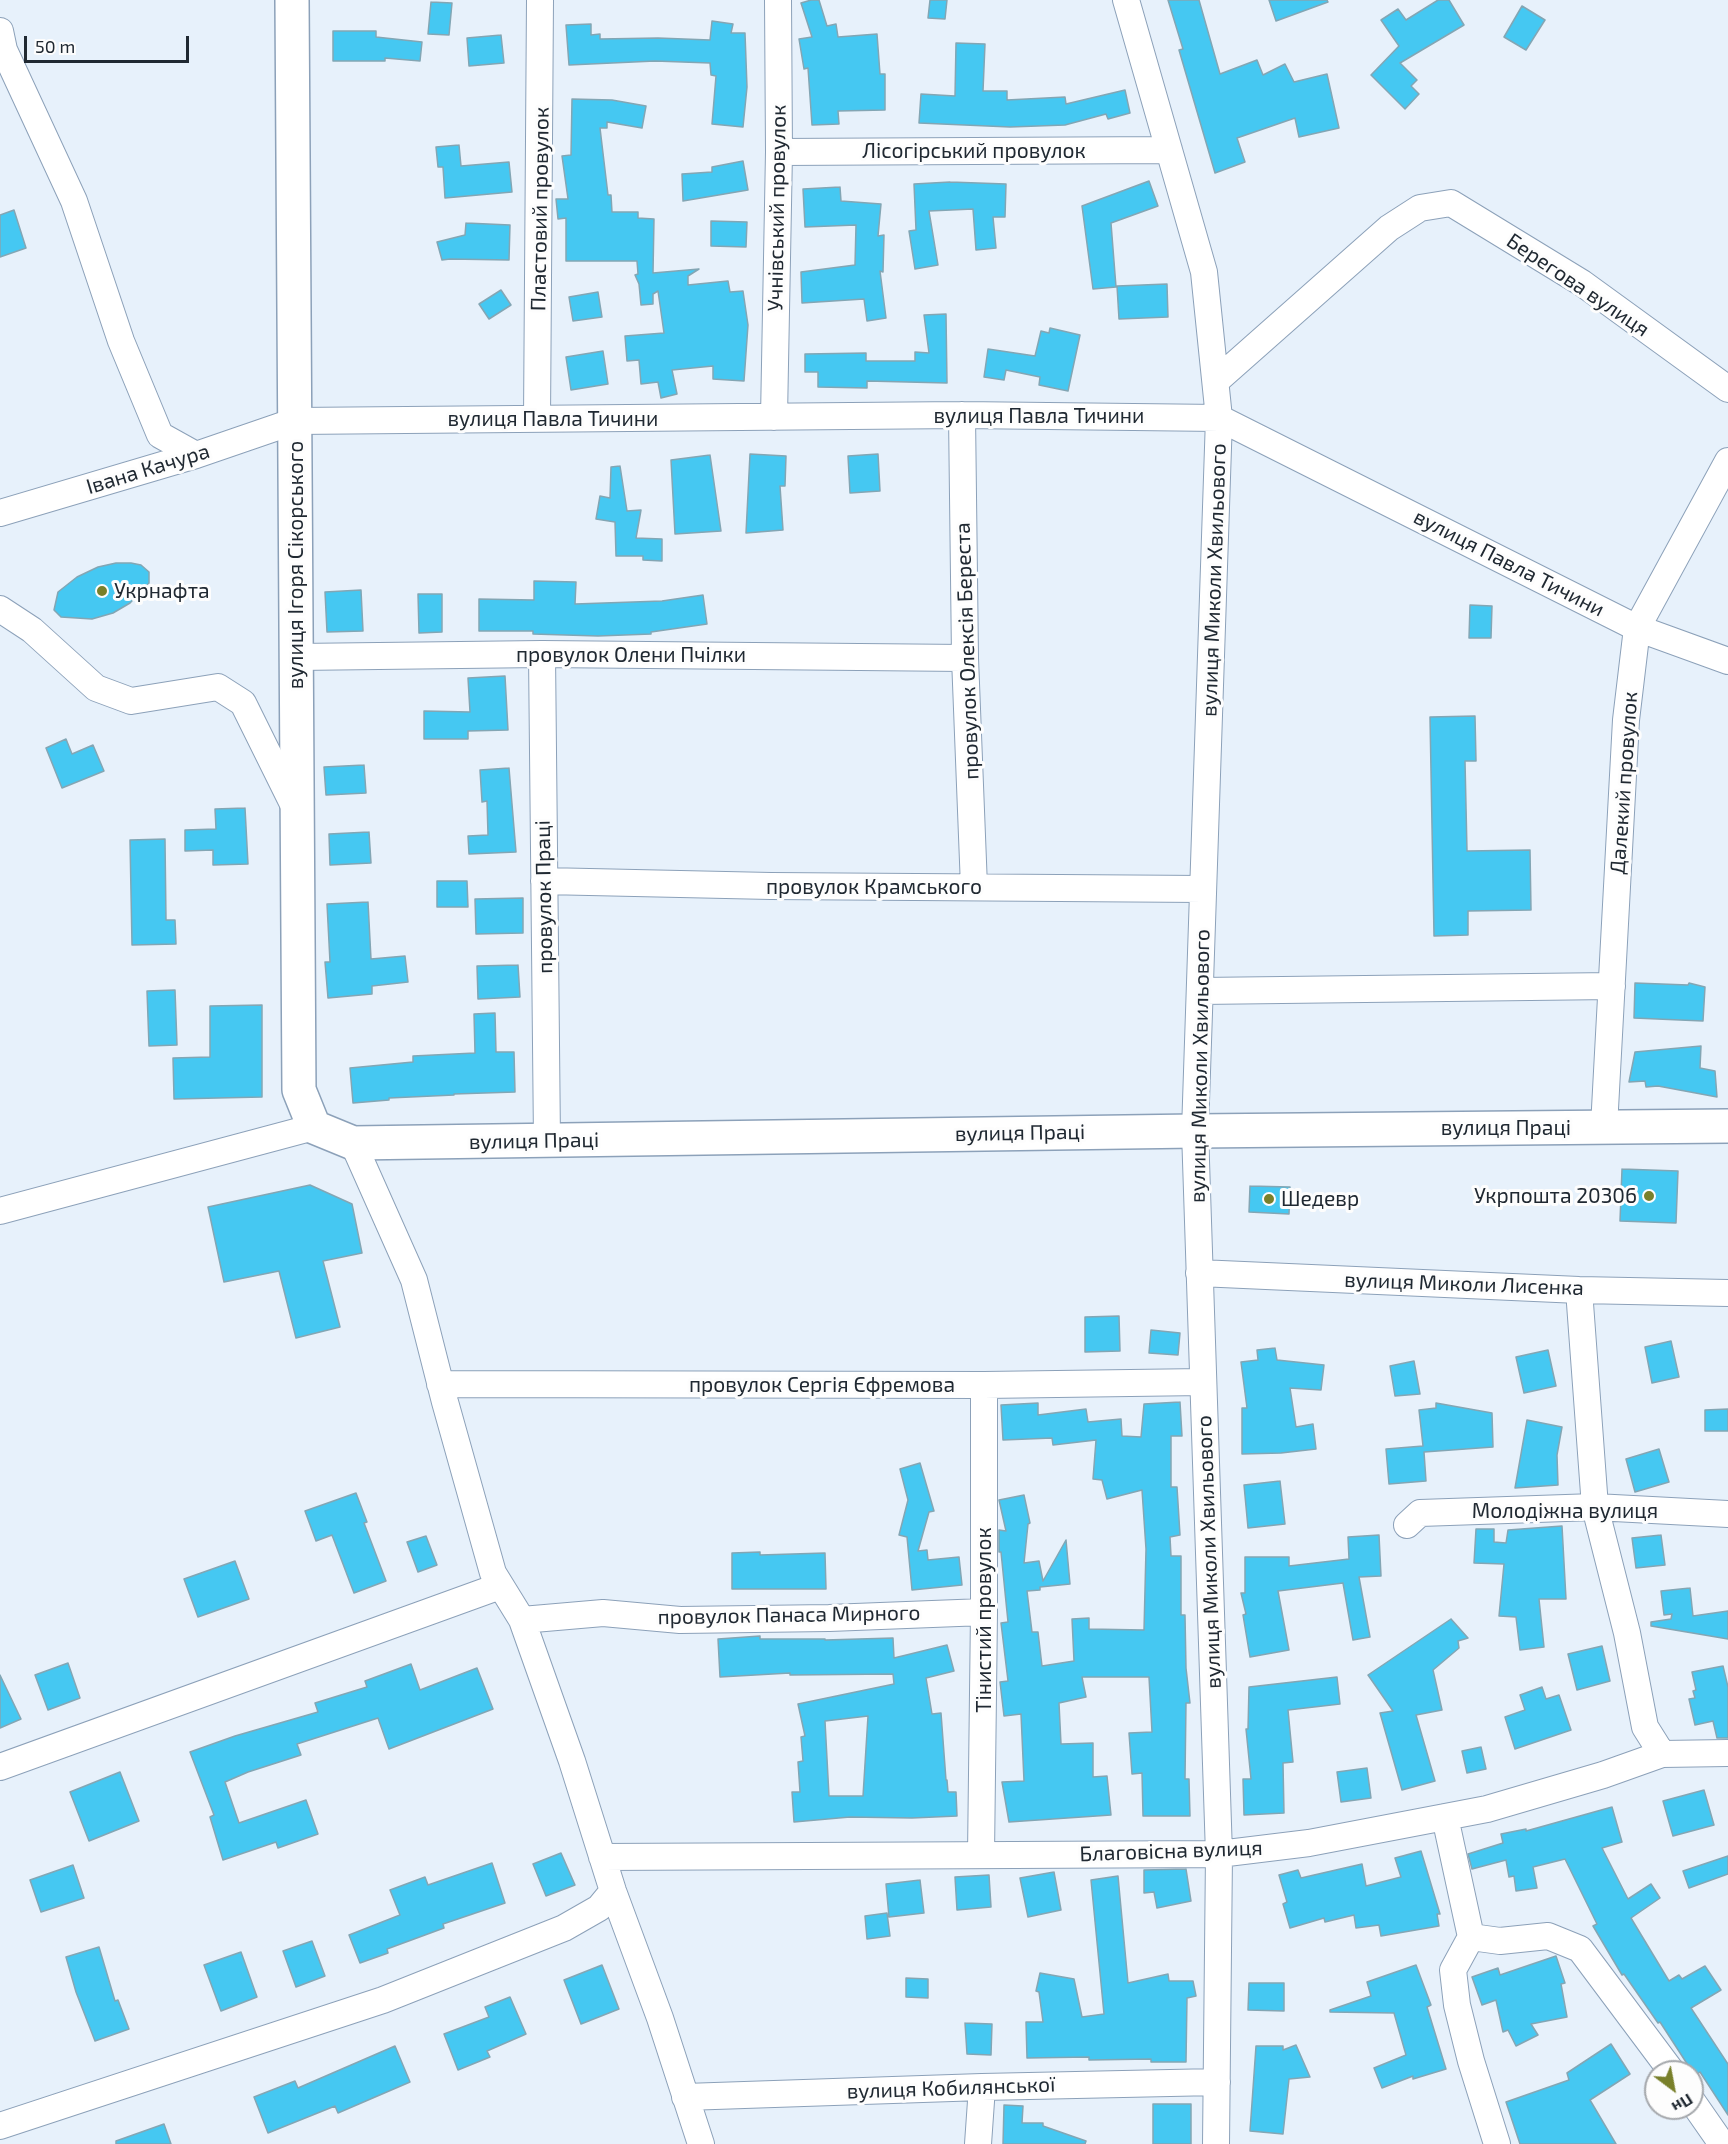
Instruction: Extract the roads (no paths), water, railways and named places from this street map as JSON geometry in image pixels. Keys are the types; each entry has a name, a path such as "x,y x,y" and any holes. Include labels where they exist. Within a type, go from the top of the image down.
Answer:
{"main road":[{"name":"вулиця Ігоря Сікорського","path":"292,0 299,1090 314,1127"},
{"name":"вулиця Праці","path":"314,1127 353,1143 1728,1126"}],"street":[{"name":"Пластовий провулок","path":"537,419 540,0"},
{"name":"Учнівський провулок","path":"774,417 778,0"},
{"name":"вулиця Миколи Хвильового","path":"1125,0 1204,272 1219,418 1195,1131 1220,1854 1216,2144"},
{"path":"0,32 4,50 74,201 121,341 160,435 196,455"},
{"name":"Лісогірський провулок","path":"778,152 1169,150"},
{"name":"Берегова вулиця","path":"1216,381 1389,228 1420,208 1450,203 1582,283 1728,389"},
{"name":"вулиця Павла Тичини","path":"295,421 962,415 1219,418 1637,628 1728,661"},
{"name":"провулок Олексія Береста","path":"962,415 965,658 974,887"},
{"name":"Івана Качура","path":"0,513 196,455 295,421"},
{"name":"Далекий провулок","path":"1604,1127 1626,720 1637,628 1728,461"},
{"path":"0,609 32,630 96,688 131,701 218,687 243,703 297,813"},
{"name":"провулок Олени Пчілки","path":"297,657 543,654 965,658"},
{"name":"провулок Праці","path":"543,654 547,1140"},
{"name":"провулок Крамського","path":"544,881 1203,889"},
{"path":"1200,991 1612,986"},
{"path":"0,1211 314,1127"},
{"path":"353,1143 414,1280 440,1384 493,1573 522,1620 572,1761 613,1891 660,2018 701,2144"},
{"name":"вулиця Миколи Лисенка","path":"1199,1273 1579,1290 1728,1293"},
{"path":"1579,1290 1595,1508 1627,1633 1645,1727 1662,1754"},
{"name":"провулок Сергія Єфремова","path":"440,1384 984,1385 1203,1382"},
{"name":"Тінистий провулок","path":"981,1855 984,1385"},
{"name":"Молодіжна вулиця","path":"1407,1525 1420,1513 1595,1508 1728,1514"},
{"path":"0,1767 500,1586"},
{"name":"провулок Панаса Мирного","path":"522,1620 603,1613 680,1620 829,1618 984,1612"},
{"name":"Благовісна вулиця","path":"602,1857 1220,1854 1309,1843 1445,1818 1498,1806 1603,1775 1662,1754 1724,1757"},
{"path":"1445,1818 1471,1937 1453,1970 1457,2005 1471,2061 1497,2144"},
{"path":"0,2127 383,2000 564,1928 599,1908 613,1891"},
{"path":"1471,1937 1500,1941 1548,1936 1580,1949 1662,2060"},
{"name":"вулиця Кобилянської","path":"686,2097 1217,2082"},
{"path":"978,2144 982,2087"},
{"path":"1704,2118 1722,2144"}],"place":[{"name":"Укрнафта","path":"102,591"},
{"name":"Укрпошта 20306","path":"1649,1196"},
{"name":"Шедевр","path":"1269,1199"}]}
